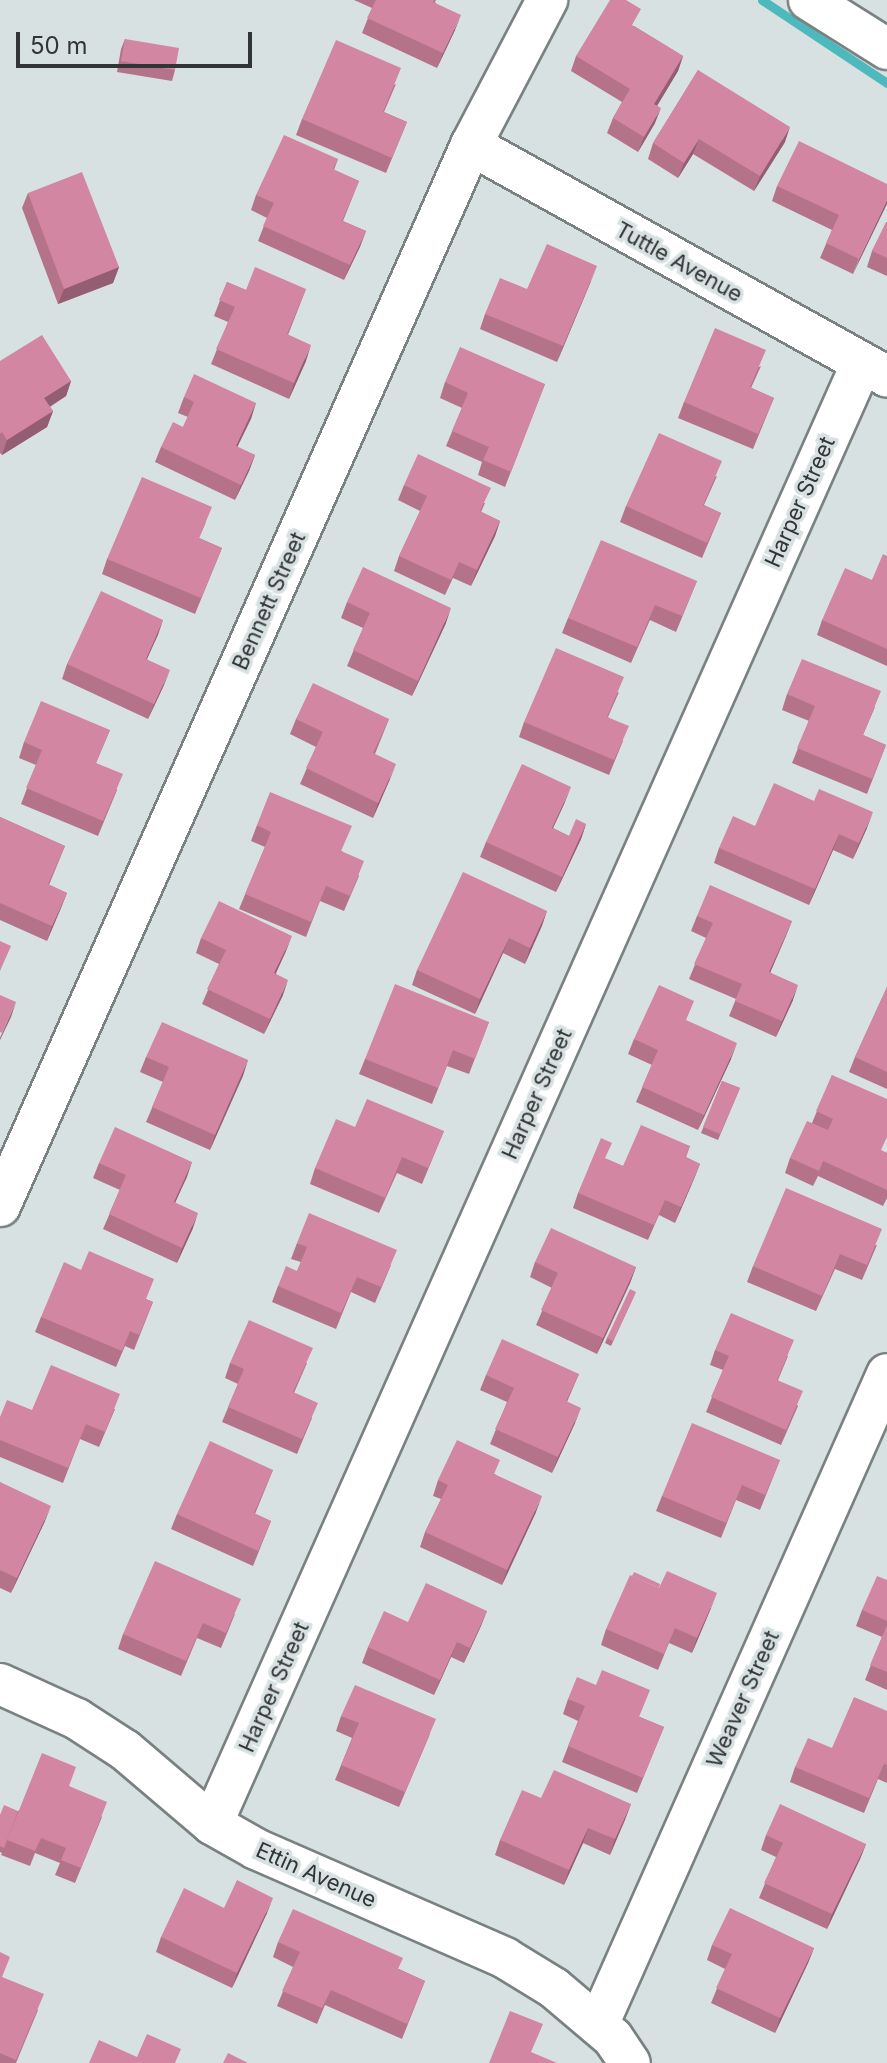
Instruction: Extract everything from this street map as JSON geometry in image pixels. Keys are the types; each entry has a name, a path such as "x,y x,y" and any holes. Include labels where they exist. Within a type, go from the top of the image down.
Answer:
{"street":[{"name":"Bennett Street","path":"0,1206 471,145 547,0"},
{"path":"809,0 887,49"},
{"name":"Tuttle Avenue","path":"471,145 874,371"},
{"name":"Harper Street","path":"212,1824 874,371"},
{"name":"Weaver Street","path":"598,2025 887,1374"},
{"name":"Ettin Avenue","path":"0,1684 77,1719 113,1742 212,1824 256,1849 505,1958 554,1988 598,2025 630,2063"}],"building":[{"path":"376,0 434,0 461,15 443,53 367,18"},
{"path":"610,0 626,0 641,9 632,25 683,56 654,104 661,108 644,137 613,118 630,89 576,56"},
{"path":"125,39 179,48 175,70 121,61"},
{"path":"336,40 401,68 383,112 407,122 392,158 302,119"},
{"path":"698,70 790,127 760,176 699,139 684,163 653,143"},
{"path":"284,135 338,159 333,169 359,181 342,221 366,231 350,265 263,226 274,203 256,195"},
{"path":"799,141 887,184 887,200 859,259 826,243 839,215 777,186"},
{"path":"82,172 119,267 64,289 28,193"},
{"path":"887,222 887,258 872,251"},
{"path":"547,244 597,266 563,346 485,314 500,278 527,289"},
{"path":"255,267 306,289 287,334 311,345 294,383 216,349 235,307 219,300 227,282 246,290"},
{"path":"715,328 766,350 750,387 774,398 758,434 684,402"},
{"path":"42,335 71,381 44,398 53,411 7,440 2,432 0,434 0,361"},
{"path":"460,347 545,384 511,472 483,460 489,447 452,431 468,393 445,382"},
{"path":"194,374 256,403 236,446 255,455 241,485 161,447 173,422 183,427 194,402 184,397"},
{"path":"659,433 722,461 703,505 721,513 707,543 626,506"},
{"path":"418,454 491,488 480,511 500,521 477,570 459,562 451,580 399,556 427,496 404,485"},
{"path":"142,477 212,507 199,538 222,548 201,598 107,559"},
{"path":"601,540 697,581 682,616 655,605 637,647 568,618"},
{"path":"883,554 887,556 887,649 822,620 845,568 872,580"},
{"path":"363,567 451,608 418,681 353,650 370,613 347,602"},
{"path":"101,591 163,620 146,659 170,670 154,704 67,664"},
{"path":"556,648 624,677 607,717 629,726 614,760 524,722"},
{"path":"802,659 881,691 863,735 886,745 872,779 797,748 815,706 787,694"},
{"path":"313,683 389,719 373,753 396,764 378,803 306,768 323,732 296,719"},
{"path":"41,701 110,730 96,763 123,774 103,821 26,788 42,750 24,742"},
{"path":"522,764 571,787 552,828 569,836 576,819 586,824 562,877 486,842"},
{"path":"774,783 814,801 819,789 873,812 859,843 839,834 815,889 719,848 733,816 755,826"},
{"path":"270,792 352,826 341,851 364,861 350,896 326,886 311,922 245,894 271,832 257,825"},
{"path":"0,817 65,846 48,884 67,893 52,926 0,903"},
{"path":"463,872 547,911 530,948 509,938 480,999 417,970"},
{"path":"710,885 792,921 769,972 798,985 782,1021 735,1001 742,984 694,964 713,923 697,916"},
{"path":"219,901 292,936 274,973 288,980 270,1019 207,989 226,950 201,938"},
{"path":"0,941 11,946 0,971"},
{"path":"395,984 489,1022 475,1059 453,1050 438,1088 365,1059"},
{"path":"659,985 694,1001 686,1020 737,1043 704,1115 642,1087 658,1050 634,1039"},
{"path":"887,987 887,1072 855,1057"},
{"path":"0,995 16,1002 2,1033 0,1032"},
{"path":"162,1022 248,1060 215,1135 152,1107 169,1067 146,1057"},
{"path":"832,1075 887,1099 887,1137 881,1150 887,1153 887,1190 823,1161 819,1171 790,1158 807,1121 828,1130 833,1119 816,1111"},
{"path":"722,1081 740,1088 720,1134 703,1127"},
{"path":"367,1099 444,1131 428,1168 402,1157 385,1198 315,1168 336,1119 355,1127"},
{"path":"641,1125 690,1146 685,1157 700,1164 681,1207 665,1200 654,1225 578,1193 601,1138 612,1143 605,1158 623,1166"},
{"path":"115,1127 192,1162 174,1202 198,1213 182,1248 109,1214 126,1175 99,1163"},
{"path":"786,1188 882,1229 867,1265 840,1254 822,1296 753,1266"},
{"path":"309,1213 397,1250 381,1287 357,1277 341,1313 278,1286 286,1266 297,1271 307,1247 297,1243"},
{"path":"551,1228 636,1267 603,1338 541,1310 558,1273 535,1262"},
{"path":"89,1251 154,1279 146,1299 153,1302 139,1335 130,1331 122,1351 41,1317 64,1262 81,1270"},
{"path":"630,1289 636,1292 613,1341 607,1338"},
{"path":"731,1313 794,1340 777,1380 803,1391 786,1430 711,1397 729,1356 715,1350"},
{"path":"249,1320 313,1348 293,1392 318,1403 302,1439 228,1407 244,1369 230,1363"},
{"path":"502,1339 579,1374 566,1401 581,1408 558,1457 495,1429 514,1388 486,1375"},
{"path":"51,1365 120,1394 105,1432 86,1424 68,1468 0,1440 0,1417 7,1400 32,1410"},
{"path":"692,1423 780,1460 765,1495 742,1485 726,1523 662,1496"},
{"path":"457,1440 500,1460 494,1474 542,1496 507,1570 425,1532 448,1485 438,1480"},
{"path":"210,1441 273,1470 254,1513 271,1521 258,1551 177,1514"},
{"path":"0,1482 51,1506 17,1578 0,1570"},
{"path":"155,1561 241,1599 226,1633 203,1623 186,1661 123,1634"},
{"path":"667,1571 717,1593 697,1638 675,1628 664,1654 606,1629 630,1575 659,1588"},
{"path":"634,1572 660,1584 659,1588 632,1576"},
{"path":"877,1576 887,1580 887,1621 862,1610"},
{"path":"426,1583 487,1611 470,1648 457,1642 440,1680 368,1647 384,1611 408,1622"},
{"path":"887,1625 887,1672 870,1665"},
{"path":"602,1670 650,1690 639,1717 664,1727 643,1778 568,1746 585,1706 568,1699 577,1677 596,1685"},
{"path":"355,1685 436,1719 405,1792 341,1765 359,1723 341,1716"},
{"path":"854,1697 887,1711 887,1765 884,1764 869,1798 795,1767 808,1738 832,1748"},
{"path":"42,1753 76,1767 69,1786 107,1802 81,1868 61,1860 66,1848 41,1838 35,1851 7,1840"},
{"path":"554,1770 631,1804 615,1839 588,1828 569,1870 500,1840 522,1790 541,1798"},
{"path":"780,1804 866,1844 832,1914 764,1883 783,1843 766,1835"},
{"path":"4,1805 18,1811 4,1848 0,1846 0,1815"},
{"path":"237,1880 273,1898 237,1973 161,1937 184,1888 224,1908"},
{"path":"730,1908 814,1948 780,2018 716,1988 732,1954 712,1945"},
{"path":"293,1909 403,1958 398,1969 425,1981 407,2024 331,1990 322,2008 282,1991 300,1952 278,1942"},
{"path":"0,1952 10,1957 2,1977 44,1994 16,2060 0,2053"},
{"path":"510,2011 543,2024 531,2052 557,2063 489,2063"},
{"path":"147,2034 181,2049 175,2063 89,2063 99,2040 137,2057"},
{"path":"228,2053 248,2063 223,2063"}],"waterway":[{"path":"762,0 887,83"}]}
